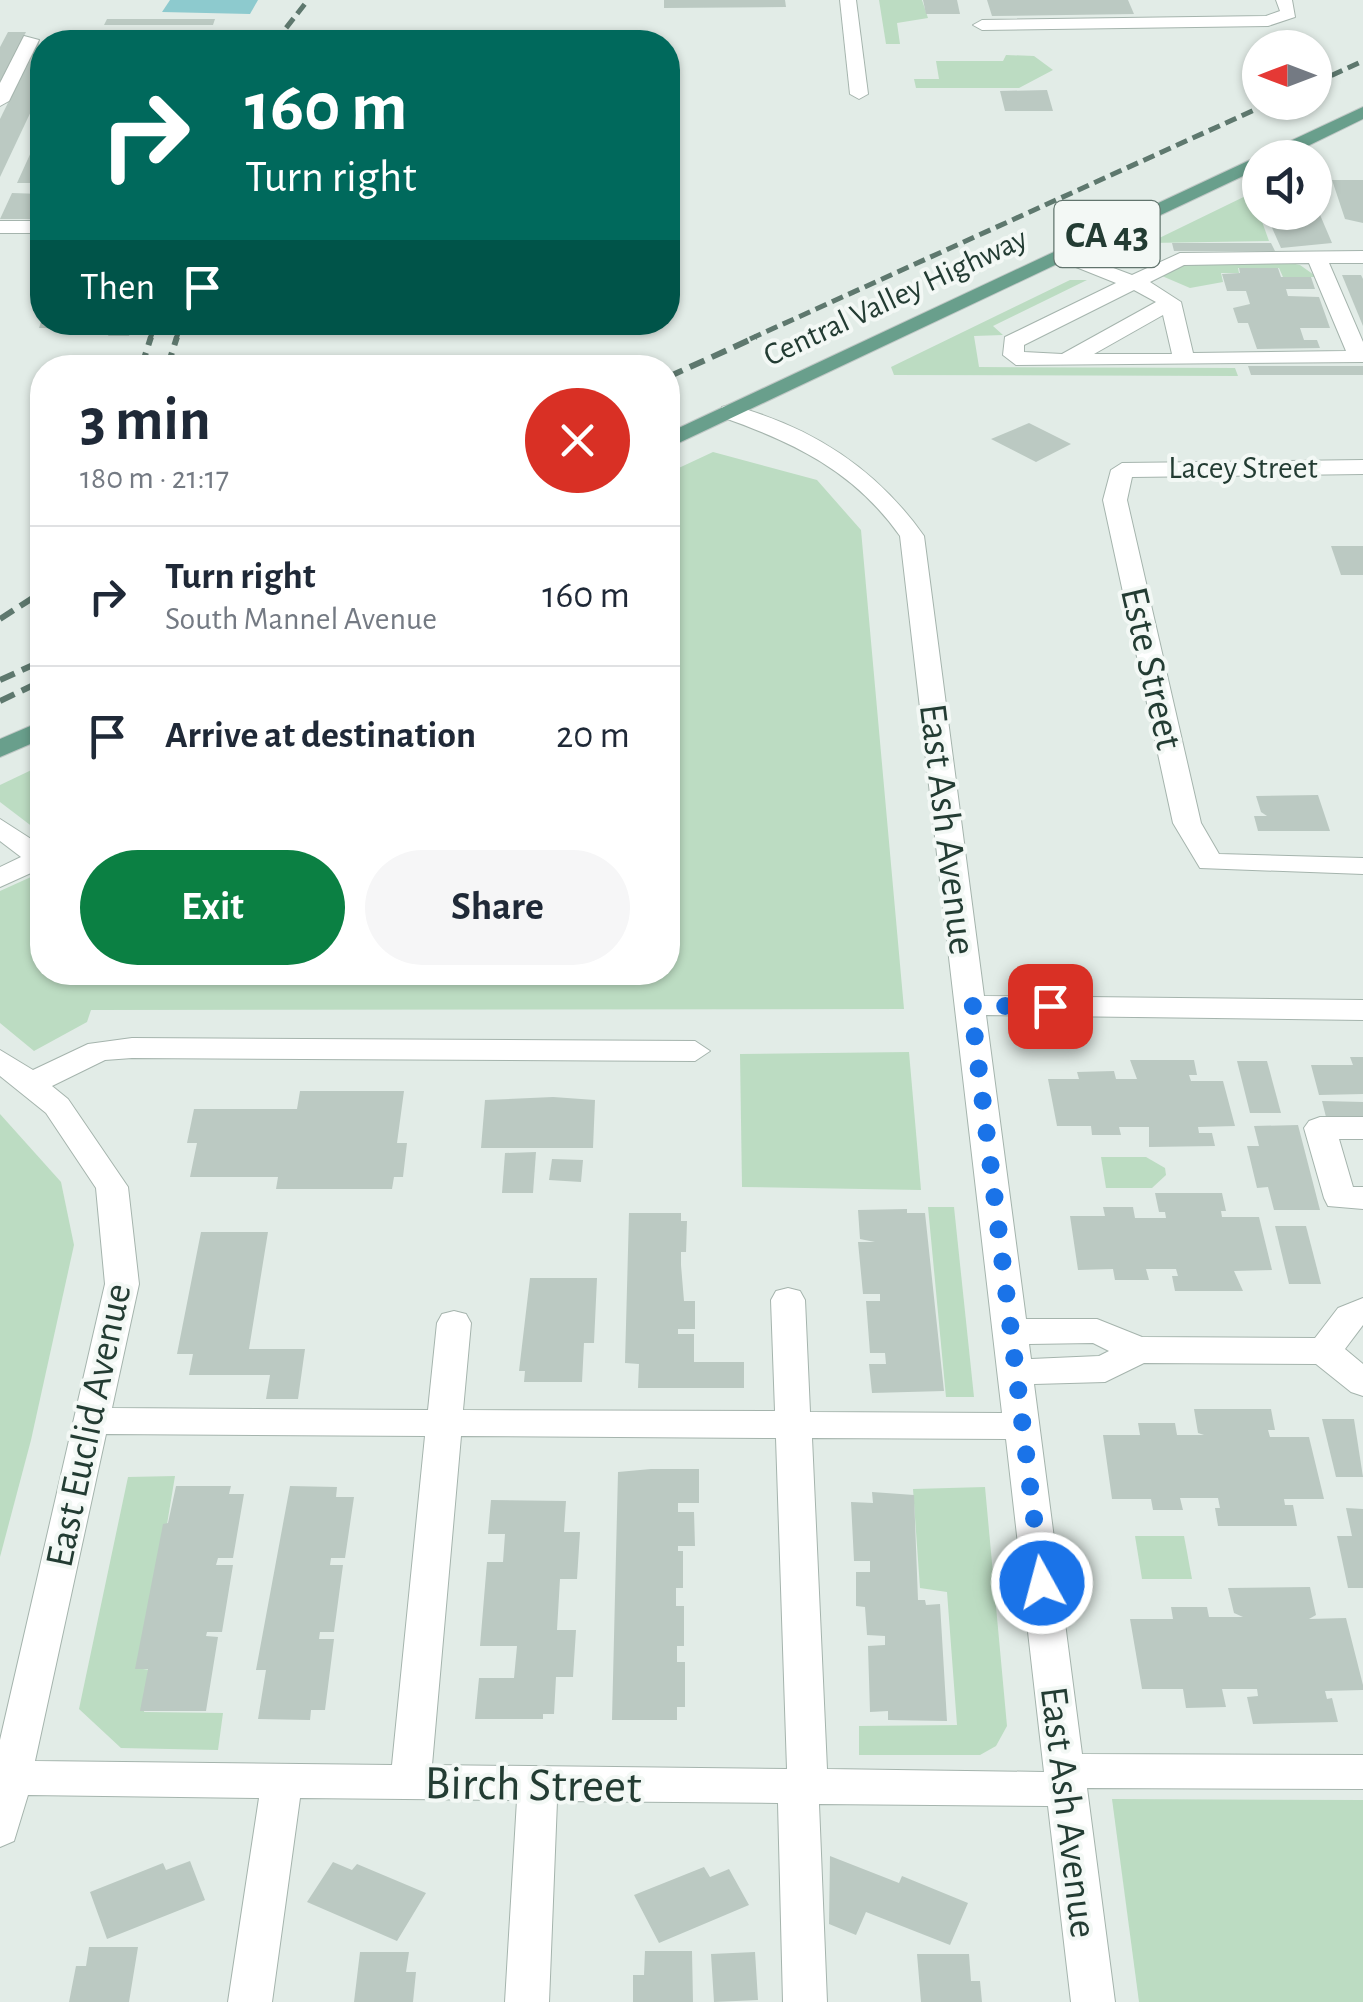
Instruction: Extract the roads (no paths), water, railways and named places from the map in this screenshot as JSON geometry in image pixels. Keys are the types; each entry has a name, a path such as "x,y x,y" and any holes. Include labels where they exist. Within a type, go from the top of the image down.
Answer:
{"main road":[{"path":"1305,140 1363,112"},
{"name":"Central Valley Highway","path":"680,435 1242,170"},
{"path":"0,750 30,736"}],"street":[{"path":"848,0 858,94"},
{"path":"982,26 1268,21 1289,12 1284,0"},
{"path":"0,101 30,40"},
{"path":"0,227 30,227"},
{"path":"1063,255 1130,281 1170,302 1184,360"},
{"path":"1316,257 1359,356 1024,360 1014,355 1013,342 1130,281 1192,257 1316,257 1363,257"},
{"path":"1066,360 1170,302"},
{"name":"East Ash Avenue","path":"730,412 786,432 843,460 886,496 912,536 1093,2002"},
{"name":"Lacey Street","path":"1122,470 1363,467"},
{"name":"Este Street","path":"1122,470 1115,500 1140,614 1188,823 1210,862 1363,866"},
{"path":"0,827 30,850"},
{"path":"0,878 30,863"},
{"path":"971,1006 1363,1010"},
{"path":"30,1084 99,1051 132,1048 695,1051"},
{"name":"East Euclid Avenue","path":"0,1060 57,1106 112,1187 122,1284 5,1776 0,1829"},
{"path":"1363,1128 1320,1128 1340,1198 1363,1198"},
{"path":"788,1300 795,1425 805,2002"},
{"path":"1324,1351 1350,1317 1363,1310"},
{"path":"410,1782 454,1323"},
{"path":"1012,1332 1097,1331 1138,1350 1324,1351 1363,1383"},
{"path":"1016,1372 1105,1368 1138,1350"},
{"path":"91,1421 1023,1426"},
{"name":"Birch Street","path":"5,1776 803,1786 1363,1772"},
{"path":"250,2002 282,1781"},
{"path":"526,2002 538,1783"}],"water":[{"path":"170,0 258,0 250,14 162,12"}],"railway":[{"path":"284,30 308,0"},
{"path":"1332,75 1363,61"},
{"path":"750,339 1242,116"},
{"path":"150,339 151,335"},
{"path":"176,339 177,335"},
{"path":"145,355 151,337"},
{"path":"171,355 177,337"},
{"path":"680,372 756,337"},
{"path":"0,619 30,600"},
{"path":"0,680 30,666"},
{"path":"0,701 30,687"}]}
